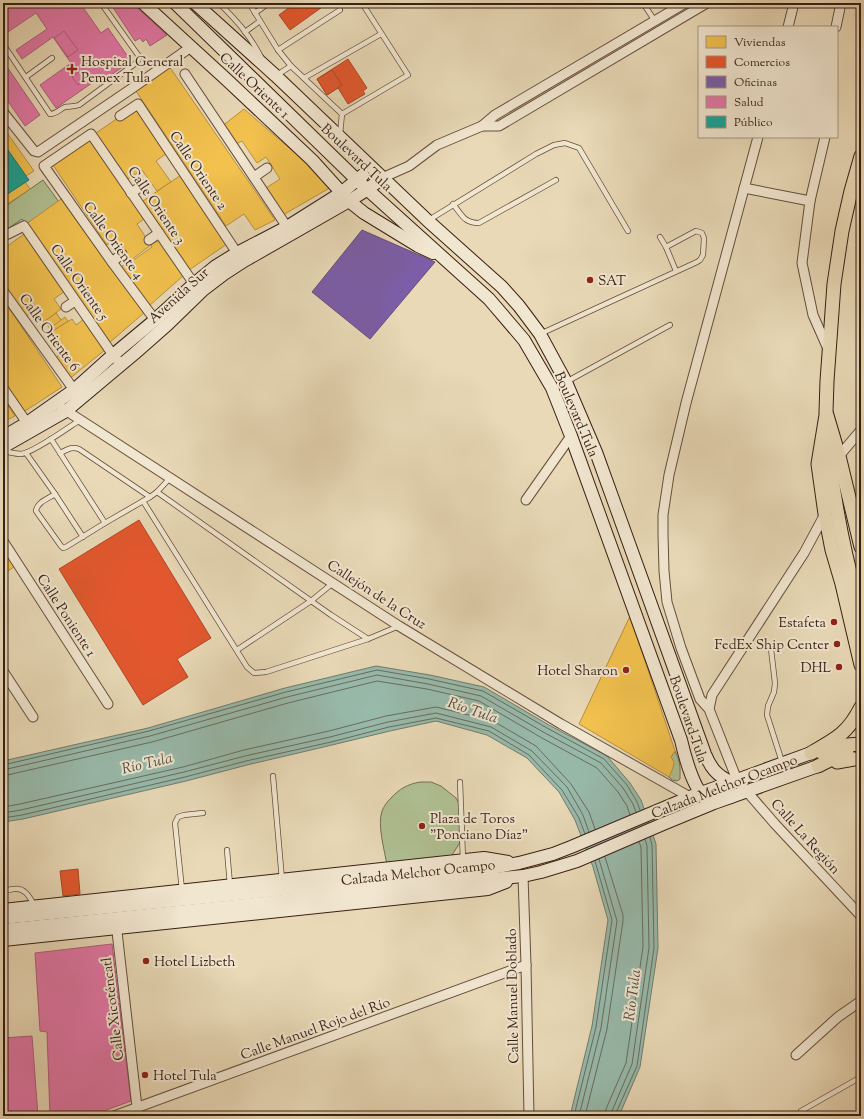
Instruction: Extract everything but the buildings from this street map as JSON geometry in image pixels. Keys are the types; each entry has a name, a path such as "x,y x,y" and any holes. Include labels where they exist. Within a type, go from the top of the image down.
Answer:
{"main road":[{"name":"Calle Oriente 1","path":"143,3 312,160 345,197 364,213 418,246 429,252 440,255"},
{"name":"Boulevard Tula","path":"195,3 276,76 427,220 502,287 519,306 540,334 566,382 596,452 710,766 722,778 734,781"},
{"name":"Boulevard Tula","path":"177,4 358,180 489,299 524,340 552,388 571,436 687,760 703,794"},
{"path":"861,156 842,231 834,284 826,412 829,462 836,508 861,614"},
{"name":"Avenida Sur","path":"3,437 56,404 78,394 121,364 168,324 203,290 244,260 345,197 358,180 371,168"},
{"name":"Avenida Sur","path":"3,447 66,411 78,394 113,355 216,266 237,253 345,197 368,189 382,178"},
{"path":"826,412 829,462 825,514 832,550 858,646 861,665"},
{"path":"829,462 859,530 861,548"},
{"path":"811,753 843,733 851,725 861,707"},
{"path":"811,753 826,751 847,745 861,745"},
{"path":"818,766 861,745"},
{"name":"Calzada Melchor Ocampo","path":"3,930 115,913 156,903 486,869 519,863 571,847 656,811 811,753"},
{"path":"818,766 854,759 861,760"},
{"path":"703,794 714,782 710,766"},
{"name":"Calzada Melchor Ocampo","path":"3,918 48,914 115,913 260,903 523,876 577,861 731,797 818,766"},
{"path":"703,794 731,797"},
{"path":"663,824 670,816 678,811 704,801 703,794"},
{"path":"3,940 115,913 130,896 484,858 519,863"},
{"path":"419,876 436,863"},
{"path":"362,871 384,879"},
{"path":"3,910 35,906 115,913 251,914 488,889 523,876"},
{"path":"403,898 431,886"},
{"path":"130,896 156,903"},
{"path":"251,914 260,903"}],"street":[{"path":"382,178 410,166 437,145 482,126 494,115 686,3 693,11"},
{"path":"482,126 499,126 708,3"},
{"path":"788,26 794,3"},
{"path":"836,26 841,3"},
{"path":"3,112 34,151 38,152 132,89 191,47"},
{"path":"186,74 287,227"},
{"name":"Calle Oriente 2","path":"120,116 138,104 172,163 237,253"},
{"name":"Calle Oriente 3","path":"51,176 44,166 91,134 194,284"},
{"name":"Calle La Región","path":"758,138 694,372 669,475 663,516 662,536 667,602 681,648 700,699 709,709 734,781 747,792 861,916"},
{"path":"826,138 810,201 802,263 813,315 829,350"},
{"path":"254,177 267,168"},
{"name":"Calle Oriente 4","path":"51,176 155,320"},
{"path":"132,193 143,185"},
{"path":"744,188 810,201"},
{"name":"Calle Oriente 5","path":"8,234 24,226 75,301 121,364"},
{"path":"149,240 159,234"},
{"path":"112,262 122,254"},
{"name":"Calle Oriente 6","path":"3,291 78,394"},
{"path":"66,307 75,301"},
{"path":"3,388 27,423"},
{"name":"Callejón de la Cruz","path":"56,404 399,626 561,724 703,794"},
{"path":"829,462 861,430"},
{"path":"526,500 571,436"},
{"path":"709,709 712,695 804,553 825,514"},
{"name":"Calle Poniente 1","path":"3,541 108,704"},
{"path":"653,608 667,602"},
{"path":"3,671 33,717"},
{"name":"Calle Manuel Doblado","path":"523,876 529,1116"},
{"name":"Calle Xicoténcatl","path":"115,913 138,1112"},
{"name":"Calle Manuel Rojo del Río","path":"114,1116 138,1112 526,965"},
{"path":"796,1055 838,1017 861,1001"}],"lane":[{"path":"3,44 50,114 64,108 79,106 136,63 139,59 138,55 101,3"},
{"path":"219,3 239,24 252,41 266,68"},
{"path":"249,3 278,50 291,66 342,114"},
{"path":"255,13 269,3"},
{"path":"342,114 408,75 362,3"},
{"path":"643,3 655,21"},
{"path":"278,50 340,10"},
{"path":"245,32 260,21"},
{"path":"304,78 381,34"},
{"path":"26,78 52,58"},
{"path":"276,76 291,66"},
{"path":"340,137 342,114"},
{"path":"427,220 536,154 554,145 565,143 579,148 628,231"},
{"path":"453,204 465,220 471,223 479,223 556,180"},
{"path":"540,334 700,260 703,256 704,238 702,233 696,231 666,247"},
{"path":"660,237 676,271"},
{"path":"566,382 670,325"},
{"path":"3,451 21,454 26,453 80,420"},
{"path":"51,439 105,524"},
{"path":"60,453 71,448 79,449 150,497"},
{"path":"26,453 83,537"},
{"path":"55,494 38,505 36,511 60,546 63,548 150,497 170,478"},
{"path":"157,492 311,601 368,639"},
{"path":"143,501 247,667 254,672 266,672 368,639 399,626"},
{"path":"237,650 311,601 333,583"},
{"path":"772,649 775,683 774,692 768,706 767,715 782,763"},
{"path":"273,776 282,880"},
{"path":"460,782 463,860"},
{"path":"182,890 175,823 178,817 204,813"},
{"path":"227,850 230,885"},
{"path":"3,894 7,890 18,888 26,892 35,906 48,914"},
{"path":"801,1111 861,1077"}],"shaded area":[{"path":"43,180 59,202 26,225 22,219 3,232 3,208"},
{"path":"675,751 680,768 680,779 677,781 672,780 669,777 671,757"},
{"name":"Plaza de Toros \"Ponciano Díaz\"","path":"420,782 431,782 441,786 456,798 460,805 461,841 446,861 387,866 380,824 382,811 397,792 404,787"}],"water":[{"name":"Río Tula","path":"376,666 430,675 484,687 549,725 607,756 630,783 641,800 656,844 658,948 640,1067 619,1116 570,1116 592,1026 608,920 593,867 575,820 559,792 527,758 487,735 436,721 247,765 186,781 23,819 3,822 3,761 148,728 285,688"}],"place":[{"name":"Hospital General Pemex Tula","path":"72,69"},
{"name":"SAT","path":"590,280"},
{"name":"Estafeta","path":"834,622"},
{"name":"FedEx Ship Center","path":"837,644"},
{"name":"DHL","path":"839,667"},
{"name":"Hotel Sharon","path":"626,670"},
{"name":"Plaza de Toros \"Ponciano Díaz\"","path":"422,826"},
{"name":"Hotel Lizbeth","path":"146,961"},
{"name":"Hotel Tula","path":"145,1075"}]}
